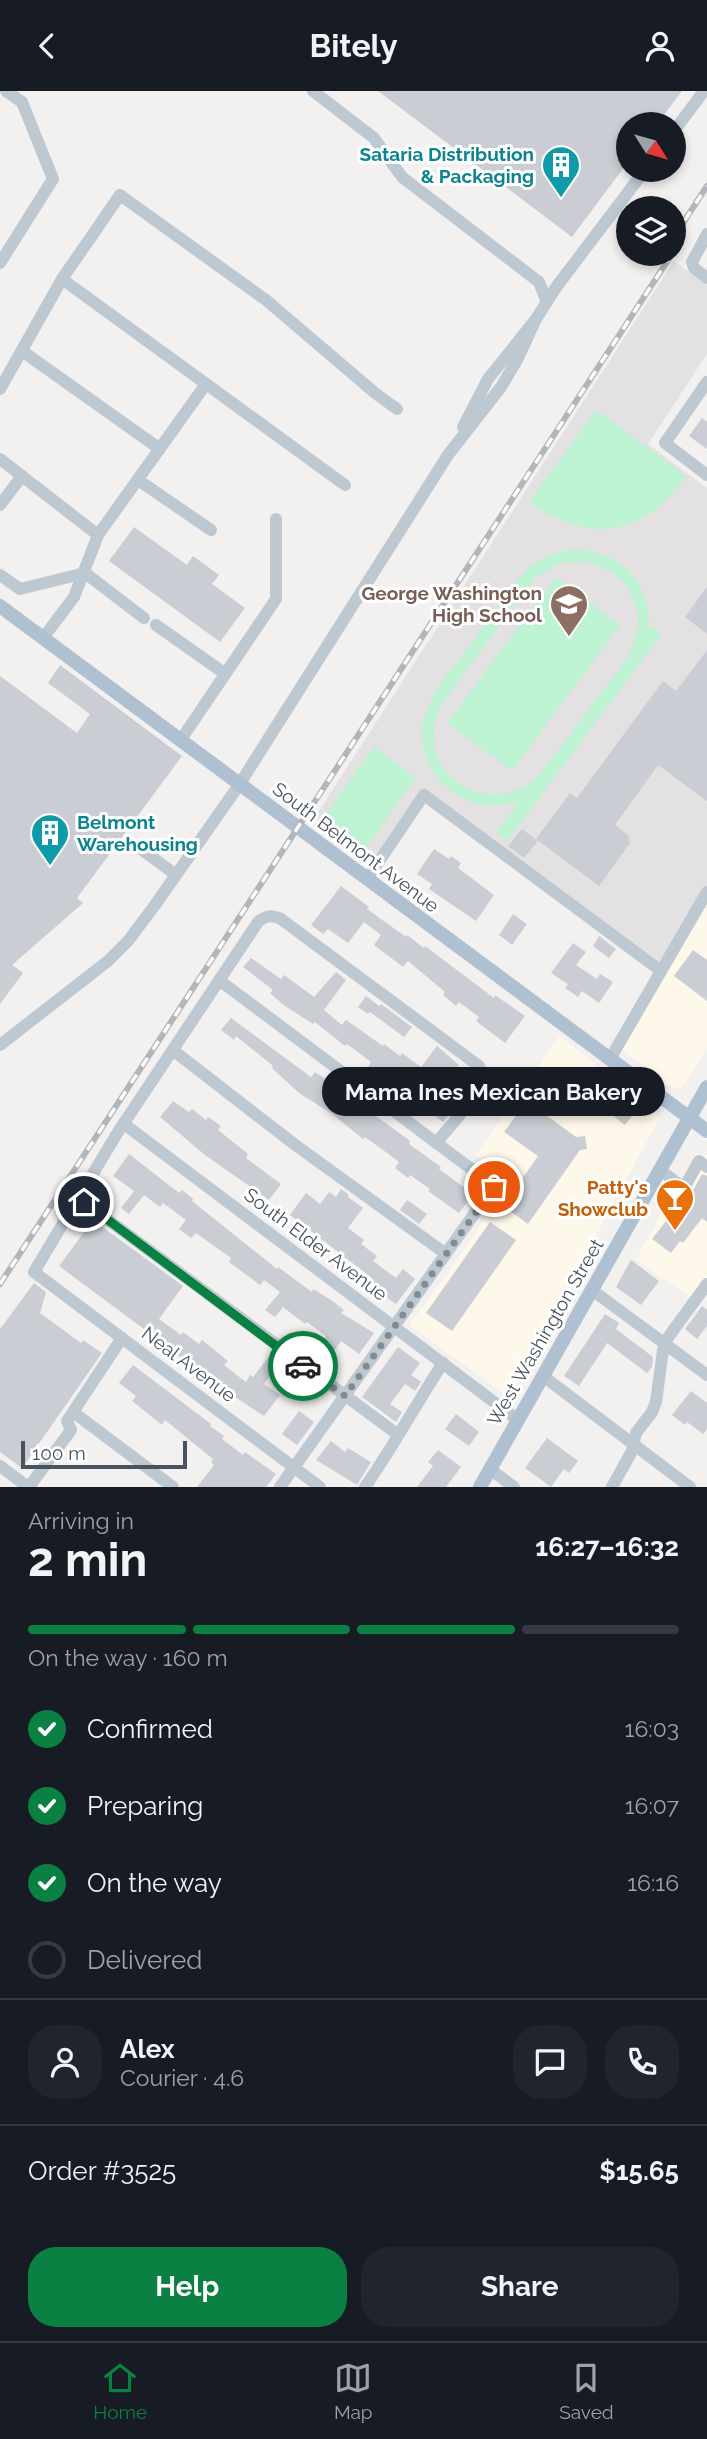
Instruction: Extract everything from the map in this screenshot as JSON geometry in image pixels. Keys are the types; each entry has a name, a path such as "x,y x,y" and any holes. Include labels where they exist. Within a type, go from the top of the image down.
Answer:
{"main road":[{"name":"South Belmont Avenue","path":"0,606 707,1131"},
{"name":"West Washington Street","path":"480,1487 707,1087"}],"street":[{"path":"0,263 53,179 22,102 6,91"},
{"path":"313,91 374,138 402,177 539,282 557,286"},
{"path":"686,115 704,91"},
{"path":"0,1045 107,961 128,941 239,785 448,455 501,387 536,319 557,286 636,182"},
{"path":"0,389 62,279 120,195 266,300 397,409"},
{"path":"707,234 692,262 694,268 707,278"},
{"path":"62,279 345,485"},
{"path":"539,282 547,302"},
{"path":"22,351 160,449"},
{"path":"707,382 666,443 707,475"},
{"path":"43,638 75,597 98,535 206,384"},
{"path":"0,459 98,535"},
{"path":"0,505 22,477"},
{"path":"138,480 211,530"},
{"path":"180,741 276,600 276,519"},
{"path":"0,575 20,589 85,573"},
{"path":"85,573 144,618"},
{"path":"156,625 224,673"},
{"path":"367,879 424,795 661,971"},
{"path":"141,849 176,875"},
{"path":"610,1059 707,892"},
{"path":"397,1434 84,1202 80,1195 219,980 264,917 274,916 359,975 478,1066 481,1071 478,1089 436,1143"},
{"path":"219,980 494,1187 280,1487"},
{"path":"174,1051 295,1144 446,1254"},
{"name":"South Elder Avenue","path":"124,1124 518,1420"},
{"path":"660,1170 684,1188 699,1161 707,1167"},
{"name":"Neal Avenue","path":"80,1195 34,1272 320,1487"},
{"path":"612,1487 632,1451 636,1433 656,1402 664,1343 707,1284"},
{"path":"592,1290 707,1375"},
{"path":"0,1466 28,1487 71,1430 67,1421 122,1338"},
{"path":"365,1487 443,1363"},
{"path":"543,1376 690,1487"},
{"path":"73,1412 173,1487"},
{"path":"490,1469 514,1487"}],"shaded area":[{"name":"George Washington High School","path":"671,266 681,266 707,285 707,354 648,444 707,488 707,887 658,964 424,789 373,859 315,817"},
{"path":"707,902 707,1048 685,1084 679,1089 672,1088 621,1049"},
{"path":"560,1036 660,1117 509,1397 409,1325 450,1271 509,1182 476,1155"},
{"path":"696,1153 707,1156 707,1278 693,1299 636,1259"}],"green space":[{"path":"594,413 601,413 686,476 652,512 634,522 614,528 594,529 573,525 551,516 529,502"},
{"path":"571,550 603,555 628,570 644,595 649,627 662,634 507,841 496,833 519,802 483,805 465,800 449,790 436,776 427,760 423,723 438,688 516,582 537,562","holes":["586,561 612,572 626,585 638,611 638,631 628,657 537,778 516,790 495,794 475,791 457,782 444,768 436,750 434,729 441,705 533,580 557,564"]},
{"path":"556,577 620,625 512,771 447,723"},
{"path":"374,747 416,778 366,847 324,816"}],"building":[{"name":"Sataria Distribution & Packaging","path":"378,91 682,91 666,112 616,112 616,178 572,237"},
{"path":"702,418 707,422 707,449 689,436"},
{"path":"134,527 187,565 193,556 219,575 212,584 245,608 220,642 109,561"},
{"path":"707,587 707,634 685,617"},
{"path":"707,650 707,801 658,765 615,825 628,835 630,843 599,886 536,839 570,793 577,798 663,681 676,691"},
{"name":"Belmont Warehousing","path":"60,665 182,756 77,898 83,903 12,965 23,973 0,1004 0,676 77,733 90,714 48,683"},
{"path":"522,829 538,841 524,858 508,846"},
{"path":"434,849 461,863 458,868 494,895 476,921 429,889 432,884 417,874"},
{"path":"341,886 406,937 407,935 424,948 425,946 494,998 495,995 525,1016 505,1043 476,1021 479,1017 459,1002 456,1006 443,995 445,992 408,961 403,967 374,945 381,935 364,922 348,943 328,929 323,934 311,925"},
{"path":"513,914 527,924 512,945 499,935"},
{"path":"599,936 616,949 609,958 593,946"},
{"path":"573,943 586,952 576,965 597,979 600,974 613,982 599,1003 582,991 578,997 565,988 568,984 551,973"},
{"path":"693,950 707,960 707,1001 674,976"},
{"path":"251,958 281,979 284,975 314,997 336,972 346,980 324,1010 342,1025 346,1020 383,1046 384,1044 400,1056 402,1053 421,1067 437,1046 459,1065 443,1086 459,1101 443,1122 368,1067 371,1062 347,1044 345,1046 315,1022 313,1024 285,1006 270,993 273,990 243,967"},
{"path":"366,996 412,1027 404,1037 370,1012 368,1014 358,1007"},
{"path":"231,1018 311,1077 315,1072 328,1081 326,1084 398,1132 410,1141 409,1144 441,1167 439,1169 473,1194 459,1213 428,1191 430,1189 395,1168 399,1162 299,1093 272,1068 273,1066 236,1036 234,1040 221,1030"},
{"path":"609,1089 637,1109 625,1125 598,1104"},
{"path":"173,1101 189,1112 192,1109 206,1120 208,1117 221,1126 218,1130 248,1154 246,1158 281,1184 269,1200 205,1155 160,1117"},
{"path":"527,1101 576,1137 585,1136 587,1149 580,1150 528,1224 503,1206 538,1156 504,1132"},
{"path":"129,1154 179,1193 182,1190 277,1269 278,1267 312,1292 313,1289 331,1300 344,1310 341,1313 374,1333 359,1354 341,1341 334,1351 322,1342 326,1336 283,1307 275,1317 265,1310 280,1292 264,1280 260,1285 229,1262 231,1258 196,1233 191,1238 179,1229 186,1220 163,1203 160,1207 144,1195 129,1214 121,1208 134,1191 113,1176"},
{"path":"702,1174 707,1176 707,1222 702,1218 683,1243 680,1241 671,1253 652,1239 692,1192"},
{"path":"341,1189 363,1208 348,1228 364,1240 361,1244 377,1256 373,1261 396,1278 403,1269 415,1279 396,1304 367,1284 372,1278 290,1215 306,1193 320,1204 329,1192 336,1197"},
{"path":"407,1200 427,1214 419,1224 400,1210"},
{"path":"93,1220 183,1286 159,1319 199,1344 202,1340 228,1361 224,1365 246,1382 270,1355 292,1367 285,1377 275,1369 264,1384 280,1395 264,1416 197,1372 165,1344 162,1348 150,1338 152,1335 59,1266"},
{"path":"490,1222 516,1240 452,1331 426,1313"},
{"path":"631,1260 659,1281 641,1305 616,1287"},
{"path":"34,1283 46,1292 40,1313 81,1343 83,1340 102,1353 22,1468 0,1452 0,1329"},
{"path":"702,1306 707,1310 707,1326 697,1339 685,1329"},
{"path":"605,1314 619,1323 616,1329 653,1357 652,1367 647,1373 607,1343 579,1386 564,1376"},
{"path":"398,1347 420,1363 411,1375 421,1382 415,1391 405,1384 390,1404 402,1412 396,1422 362,1397"},
{"path":"133,1365 211,1424 210,1426 224,1436 222,1439 276,1474 266,1487 197,1487 214,1465 211,1462 213,1459 165,1420 162,1425 132,1401 136,1396 119,1383"},
{"path":"691,1391 707,1403 707,1429 703,1434 672,1415"},
{"path":"299,1411 314,1422 297,1445 282,1434"},
{"path":"456,1414 479,1432 469,1446 445,1429"},
{"path":"547,1438 578,1461 569,1473 564,1469 551,1487 525,1468"},
{"path":"331,1441 345,1452 348,1448 371,1462 357,1485 316,1460"},
{"path":"438,1450 461,1467 446,1487 417,1487 433,1466 428,1462"}],"railway":[{"path":"686,218 707,186"},
{"path":"0,1284 664,266"}],"way so far":[{"path":"303,1366 345,1396 494,1187"}],"place":[{"name":"Sataria Distribution & Packaging","path":"561,199"},
{"name":"George Washington High School","path":"569,638"},
{"name":"Belmont Warehousing","path":"50,867"},
{"name":"Mama Ines Mexican Bakery","path":"494,1187"},
{"name":"Patty's Showclub","path":"675,1232"}],"route":[{"path":"84,1202 303,1366"}]}
